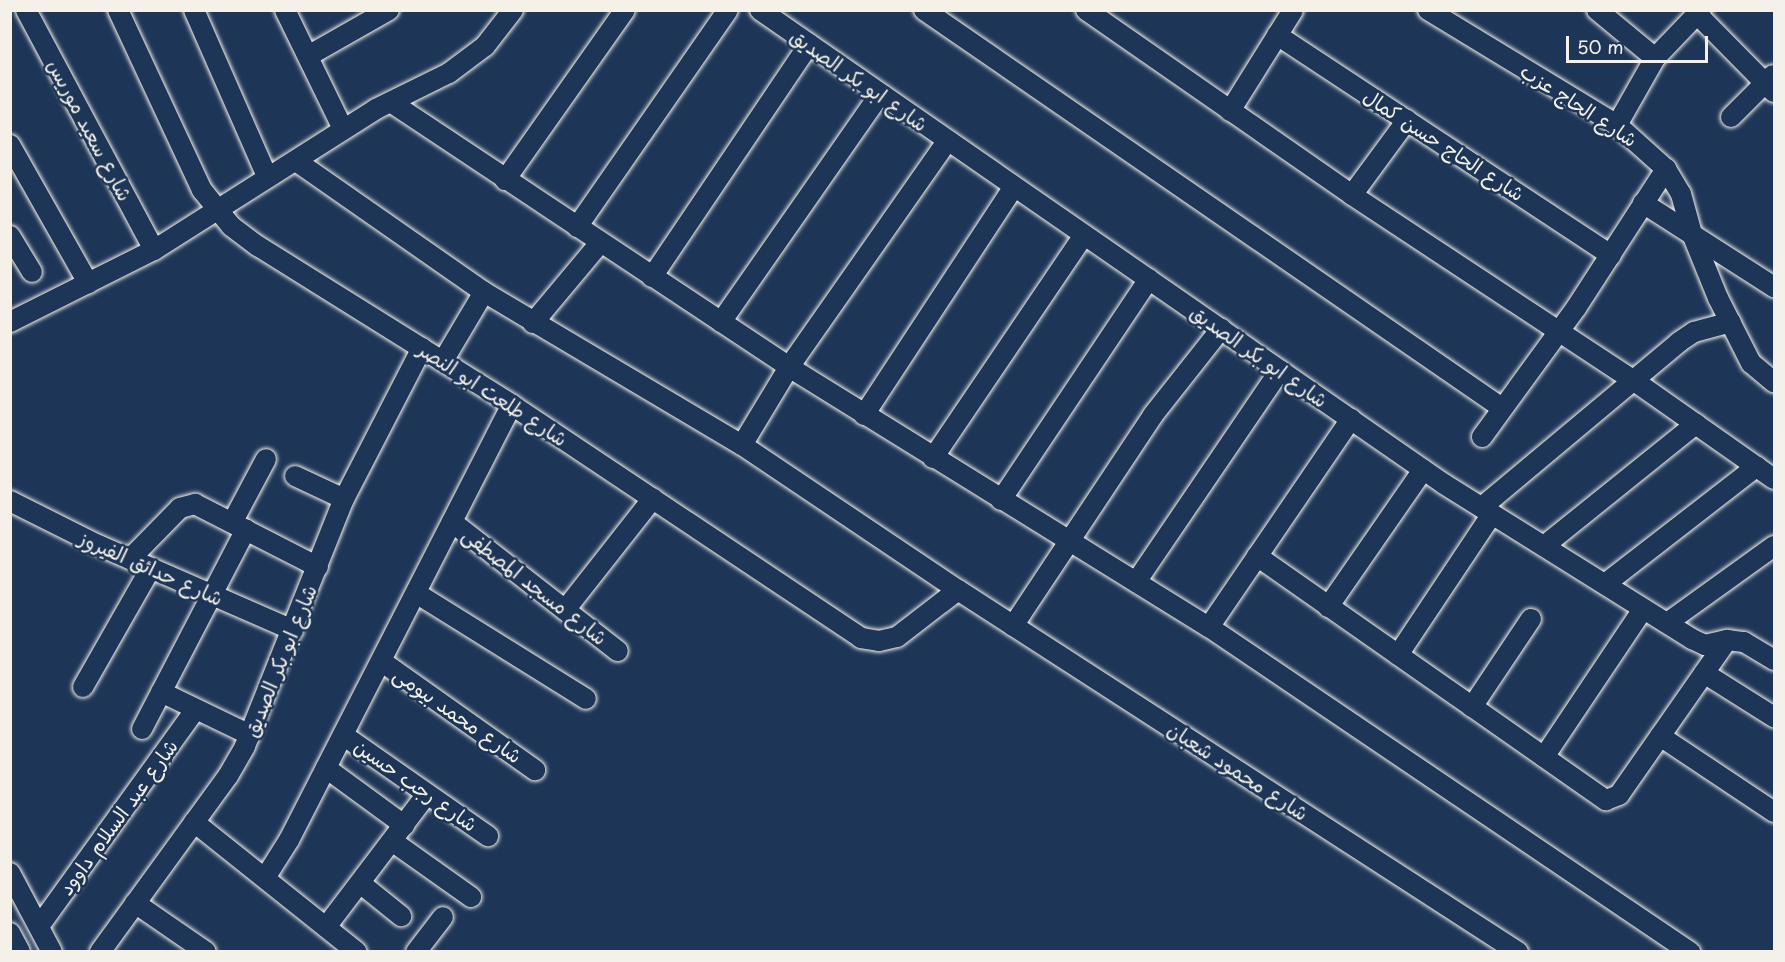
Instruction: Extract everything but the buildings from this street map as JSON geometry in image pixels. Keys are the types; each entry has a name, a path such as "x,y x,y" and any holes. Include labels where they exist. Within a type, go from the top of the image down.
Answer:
{"street":[{"name":"شارع سعيد موريس","path":"26,10 154,250"},
{"name":"شارع طلعت ابو النصر","path":"118,10 191,169 218,211 258,246 512,405 861,638 879,641 897,637 958,590"},
{"path":"194,10 267,176"},
{"path":"285,10 344,129"},
{"path":"308,56 389,10"},
{"path":"10,322 154,250 344,129 470,59 513,10"},
{"path":"577,227 728,10"},
{"name":"شارع ابو بكر الصديق","path":"760,10 1424,470 1487,511 1705,645 1726,640 1744,642 1774,660"},
{"path":"924,10 1502,408"},
{"path":"1086,10 1352,195 1633,380 1774,479"},
{"path":"1230,111 1293,10"},
{"name":"شارع الحاج عزب","path":"1428,10 1617,125 1666,169 1681,194 1692,234 1751,363 1774,382"},
{"path":"1597,10 1656,58"},
{"path":"505,180 621,12"},
{"path":"1617,125 1656,58 1700,13 1772,83 1731,117"},
{"name":"شارع الحاج حسن كمال","path":"1277,35 1611,255"},
{"path":"652,277 809,44"},
{"path":"721,322 880,94"},
{"path":"392,103 789,367 1069,543 1209,627 1690,951"},
{"path":"1352,195 1407,120"},
{"path":"742,445 789,367 947,141"},
{"path":"10,146 88,283"},
{"name":"شارع محمود شعبان","path":"296,161 484,292 742,445 1013,626 1518,951"},
{"path":"1482,437 1559,332 1666,169"},
{"path":"864,415 1014,187"},
{"path":"1643,203 1774,287"},
{"path":"933,458 1084,235"},
{"path":"10,236 32,272"},
{"path":"533,323 600,243"},
{"path":"1001,500 1149,279"},
{"path":"443,361 484,292"},
{"path":"1398,655 1487,511 1633,380 1694,332 1731,322"},
{"path":"1013,626 1153,415 1221,329"},
{"name":"شارع ابو بكر الصديق","path":"100,951 228,776 250,735 344,499 422,348"},
{"path":"1136,582 1280,370"},
{"path":"265,878 326,768 512,405"},
{"path":"1209,627 1351,419"},
{"path":"1544,546 1696,424"},
{"name":"شارع عبد السلام داوود","path":"142,729 212,595 266,459"},
{"path":"1605,584 1757,466"},
{"path":"1328,607 1424,470"},
{"path":"295,476 344,499"},
{"path":"565,610 653,498"},
{"name":"شارع حدائق الفيروز","path":"10,501 130,559 293,630"},
{"path":"130,559 187,505 202,505 318,567"},
{"name":"شارع مسجد المصطفى","path":"452,522 618,651"},
{"path":"1667,623 1774,546"},
{"path":"1257,556 1600,796 1614,799 1726,640"},
{"path":"83,687 152,568"},
{"path":"416,593 585,699"},
{"path":"1544,757 1643,609"},
{"path":"1472,707 1531,619"},
{"name":"شارع محمد بيومى","path":"381,661 535,770"},
{"path":"1704,673 1774,717"},
{"path":"162,692 250,735"},
{"name":"شارع عبد السلام داوود","path":"40,926 196,709"},
{"name":"شارع رجب حسين","path":"343,735 488,836"},
{"path":"1660,736 1774,812"},
{"path":"326,768 471,897"},
{"path":"326,927 427,794"},
{"path":"194,822 357,951"},
{"path":"10,873 52,951"},
{"path":"360,883 401,916"},
{"path":"135,903 206,951"},
{"path":"416,951 443,917"},
{"path":"10,933 20,951"}]}
